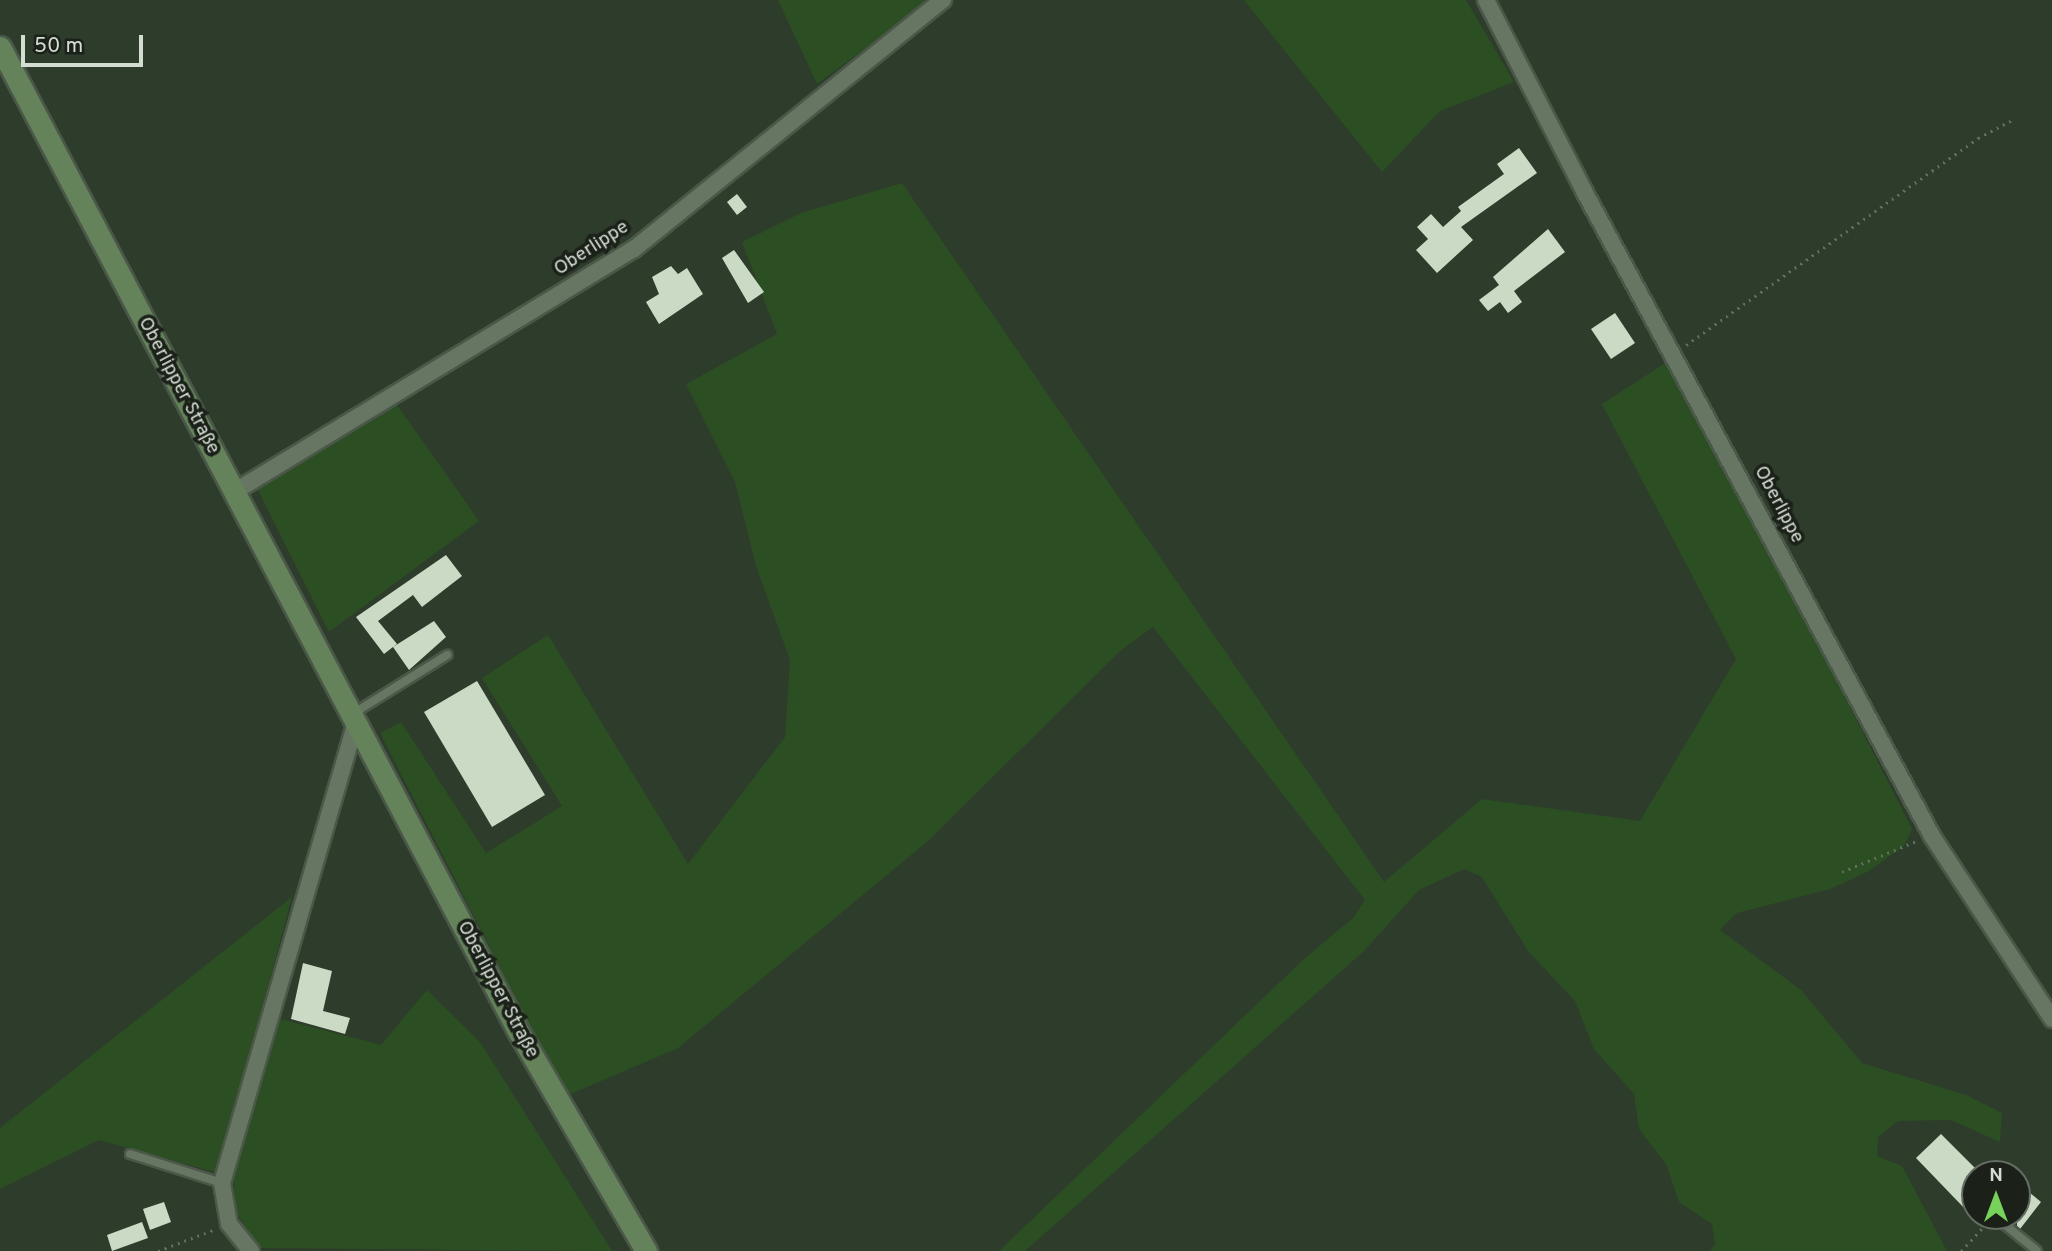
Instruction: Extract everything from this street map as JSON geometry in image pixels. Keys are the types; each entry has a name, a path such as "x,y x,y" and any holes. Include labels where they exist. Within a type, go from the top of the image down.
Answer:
{"street":[{"name":"Oberlippe","path":"234,492 634,249 943,0"},
{"name":"Oberlippe","path":"1486,0 1932,835 2052,1019"},
{"name":"Oberlipper Straße","path":"0,47 572,1130 646,1251"},
{"path":"251,1251 229,1224 222,1183 354,719"}],"lane":[{"path":"354,719 447,655"},
{"path":"130,1154 222,1183"},
{"path":"2012,1230 2038,1251"}],"path":[{"path":"1675,354 1978,138 2014,119"},
{"path":"1843,872 1932,835"},
{"path":"158,1251 229,1224"},
{"path":"1961,1251 1981,1230"}],"green space":[{"path":"778,0 931,0 817,84"},
{"path":"1244,0 1466,0 1514,82 1440,111 1382,172"},
{"path":"902,183 1384,882 1482,799 1640,821 1736,659 1602,404 1667,362 1764,538 1912,829 1904,846 1869,871 1830,889 1737,913 1720,930 1801,990 1862,1063 1966,1095 2002,1113 2000,1142 1951,1120 1898,1121 1878,1137 1877,1156 1902,1166 1947,1251 1710,1251 1715,1244 1712,1224 1679,1202 1666,1164 1639,1129 1634,1094 1594,1049 1575,1001 1528,951 1482,877 1464,869 1419,890 1364,951 1025,1251 999,1251 1305,958 1353,918 1365,900 1153,627 1120,651 928,841 678,1048 566,1096 380,733 401,722 486,853 562,806 482,678 548,635 688,864 785,737 790,660 756,566 735,482 686,384 777,334 742,242 801,213"},
{"path":"395,402 479,521 329,632 257,488"},
{"path":"292,897 218,1173 99,1140 0,1189 0,1128"},
{"path":"427,990 480,1042 612,1251 259,1248 236,1212 233,1177 277,1018 381,1045"}],"building":[{"path":"1519,148 1537,173 1461,227 1473,240 1437,273 1416,250 1428,239 1417,227 1431,214 1443,227 1461,211 1458,207 1504,174 1497,164"},
{"path":"737,194 747,207 737,215 727,202"},
{"path":"1548,229 1565,252 1514,291 1522,302 1508,313 1500,302 1488,311 1479,300 1499,285 1493,277"},
{"path":"734,250 764,292 748,303 722,258"},
{"path":"671,266 678,274 687,268 703,294 659,324 646,302 659,294 652,277"},
{"path":"1615,313 1635,343 1611,359 1591,329"},
{"path":"446,555 462,576 422,607 413,595 378,621 397,644 384,654 356,617"},
{"path":"434,621 446,637 409,670 393,647"},
{"path":"477,681 545,795 492,827 424,712"},
{"path":"303,963 332,971 323,1011 350,1018 345,1034 291,1019"},
{"path":"1941,1134 1967,1160 1961,1160 1961,1205 1916,1158"},
{"path":"2031,1194 2041,1202 2031,1215"},
{"path":"164,1202 171,1222 150,1230 143,1209"},
{"path":"142,1222 148,1238 112,1251 107,1235"}]}
